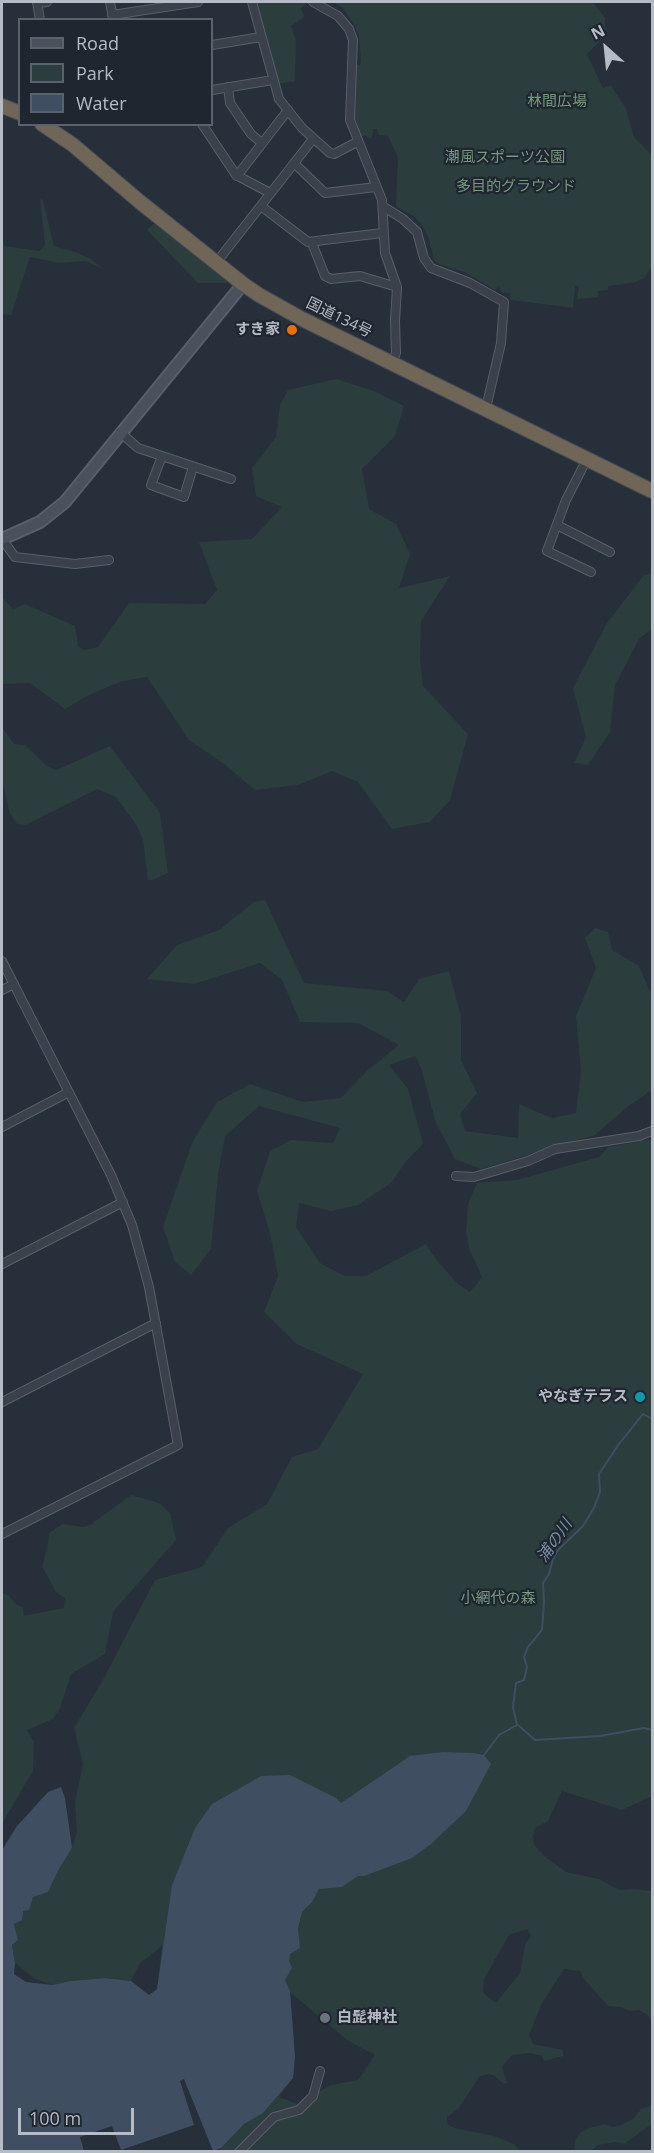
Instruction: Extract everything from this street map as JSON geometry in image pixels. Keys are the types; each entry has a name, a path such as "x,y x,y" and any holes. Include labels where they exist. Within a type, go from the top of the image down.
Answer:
{"highway":[{"path":"2,106 18,112"},
{"name":"国道134号","path":"45,126 73,145 243,284 302,319 652,491"}],"street":[{"path":"40,18 37,2 47,2"},
{"path":"110,2 113,17 198,2"},
{"path":"252,2 279,99 313,139 330,153 333,154 357,142"},
{"path":"313,2 338,16 351,34 354,51 350,120 384,207 382,233 387,260 397,287 396,353 392,363"},
{"path":"213,45 261,37"},
{"path":"213,90 273,80"},
{"path":"228,87 230,103 251,134 262,143"},
{"path":"237,176 288,110"},
{"path":"203,126 237,176 270,193"},
{"path":"216,263 313,139"},
{"path":"294,163 325,194 376,187"},
{"path":"261,206 312,243 382,233"},
{"path":"384,207 403,219 417,232 424,258 430,268 470,283 504,302 501,343 486,408"},
{"path":"312,243 325,276 331,279 360,276 397,287"},
{"path":"109,560 75,564 15,557 2,539 24,530 53,513 71,494 243,284"},
{"path":"120,432 138,448 231,479"},
{"path":"162,456 151,485 184,497 194,467"},
{"path":"587,459 566,500 547,551 591,572"},
{"path":"557,525 610,552"},
{"path":"2,961 123,1202 139,1248 156,1323 178,1444 2,1534"},
{"path":"2,990 14,984"},
{"path":"2,1127 69,1092"},
{"path":"456,1176 474,1177 528,1161 555,1149 639,1136 652,1131"},
{"path":"2,1264 123,1202"},
{"path":"2,1402 156,1323"},
{"path":"239,2151 274,2117 299,2110 313,2096 320,2071"}],"green space":[{"path":"255,2 309,2 301,8 304,17 291,26 296,41 295,81 277,84"},
{"name":"潮風スポーツ公園","path":"337,2 593,2 605,18 605,30 601,40 587,54 603,88 611,85 626,109 634,137 652,155 652,267 644,278 636,282 608,286 608,290 598,291 598,297 577,299 579,286 575,286 573,308 511,300 510,293 501,292 499,286 495,290 465,272 441,265 434,260 428,236 422,225 415,217 396,206 398,157 388,136 379,135 377,129 373,129 372,137 369,139 366,135 360,137 355,119 357,65 361,62 359,36 355,26 343,8 336,4"},
{"path":"40,199 43,200 54,246 91,259 103,269 85,261 59,263 30,257 11,315 2,314 2,235 4,246 39,251 45,245"},
{"path":"156,222 224,277 227,283 198,283 147,230"},
{"path":"336,379 374,391 404,406 395,436 362,469 369,509 396,524 410,554 399,588 450,576 421,621 420,659 423,686 468,734 450,800 430,822 392,829 358,782 332,771 298,785 255,790 224,764 189,740 147,677 122,681 89,695 65,709 30,683 2,684 2,597 13,609 25,604 75,626 78,646 84,650 98,647 129,603 205,604 217,590 199,542 252,539 282,507 256,496 252,468 276,437 280,405 288,390"},
{"path":"652,574 652,629 639,639 615,685 610,732 588,765 574,763 586,737 573,688 607,623 644,575"},
{"path":"2,727 14,744 25,745 47,766 56,770 110,746 160,813 168,873 148,880 143,840 137,826 116,797 97,789 26,825 17,824 10,814 2,780"},
{"name":"小網代の森","path":"265,900 304,983 387,991 404,1002 419,979 449,971 461,1017 461,1060 477,1093 460,1114 465,1131 518,1138 519,1104 552,1118 576,1113 581,1071 576,1016 596,968 585,938 595,928 608,932 612,950 639,966 652,996 652,1090 627,1107 595,1135 481,1169 455,1159 436,1123 421,1068 415,1056 389,1065 408,1089 423,1144 407,1160 391,1183 358,1205 331,1211 299,1203 296,1227 320,1263 345,1276 366,1276 426,1244 437,1261 458,1284 470,1292 482,1277 469,1248 466,1232 468,1204 477,1183 517,1180 599,1157 608,1147 652,1139 652,1796 622,1810 562,1791 548,1821 536,1827 533,1836 534,1845 544,1856 566,1872 599,1879 619,1890 652,1891 652,2022 648,2015 639,2010 630,2011 608,2006 584,1979 580,1971 564,1969 542,2003 529,2035 533,2044 563,2050 563,2056 544,2061 542,2056 530,2053 512,2055 502,2067 507,2082 504,2084 493,2075 487,2074 479,2077 459,2108 447,2117 447,2124 454,2128 494,2136 514,2144 520,2151 220,2151 230,2111 157,1989 162,1946 140,1963 131,1981 105,1978 53,1985 35,1979 15,1963 12,1945 18,1940 14,1924 33,1897 48,1891 72,1848 77,1831 75,1802 83,1764 74,1728 104,1678 155,1580 202,1567 228,1528 267,1504 292,1457 318,1449 363,1374 297,1344 264,1312 278,1276 270,1233 257,1191 270,1151 291,1140 333,1143 340,1128 259,1106 225,1136 218,1175 211,1249 191,1275 175,1262 163,1227 192,1143 217,1102 250,1084 303,1102 341,1098 368,1070 399,1045 358,1023 300,1022 282,980 260,963 194,984 147,979 177,945 219,930 254,902","holes":["527,1929 531,1936 525,1944 520,1973 496,2003 483,1993 484,1979 509,1935","290,1992 347,2040 375,2055 358,2080 331,2085 297,2104 279,2097 293,2078 295,2057"]},
{"path":"131,1495 159,1503 170,1513 176,1540 113,1612 105,1654 71,1674 60,1708 53,1719 27,1730 34,1742 33,1771 2,1824 2,1593 8,1595 23,1608 24,1616 64,1608 65,1598 56,1592 42,1566 49,1533 62,1524 83,1527 90,1525"},
{"path":"652,2105 652,2124 624,2144 616,2142 598,2145 591,2151 574,2151 575,2141 580,2133 605,2124 613,2127 621,2125 634,2118 641,2109"}],"water":[{"path":"443,1752 484,1755 491,1764 466,1811 431,1844 412,1858 364,1876 358,1876 342,1887 319,1889 312,1902 302,1912 298,1928 300,1948 290,1954 289,1961 292,1968 285,1980 290,1991 295,2057 293,2078 263,2113 244,2124 221,2148 213,2151 184,2079 180,2081 194,2125 121,2150 112,2126 80,2137 84,2151 2,2151 2,1850 17,1826 48,1792 61,1787 65,1798 72,1848 48,1892 33,1897 29,1910 23,1911 22,1920 14,1924 18,1940 12,1945 14,1974 26,1982 53,1985 105,1978 131,1981 149,1995 157,1989 172,1885 195,1828 212,1804 261,1776 290,1775 336,1798 341,1803 410,1756"}],"waterway":[{"name":"浦の川","path":"484,1755 499,1735 517,1725 513,1707 516,1683 524,1680 527,1667 524,1657 528,1647 542,1630 543,1583 549,1574 553,1559 558,1550 583,1526 594,1508 600,1492 599,1474 619,1444 643,1414 652,1419"},
{"path":"518,1725 535,1740 600,1736 644,1728 652,1730"}],"place":[{"name":"すき家","path":"292,330"},
{"name":"やなぎテラス","path":"640,1397"},
{"name":"白髭神社","path":"325,2018"}],"park label":[{"name":"林間広場","path":"557,102"},
{"name":"多目的グラウンド","path":"516,187"}]}
